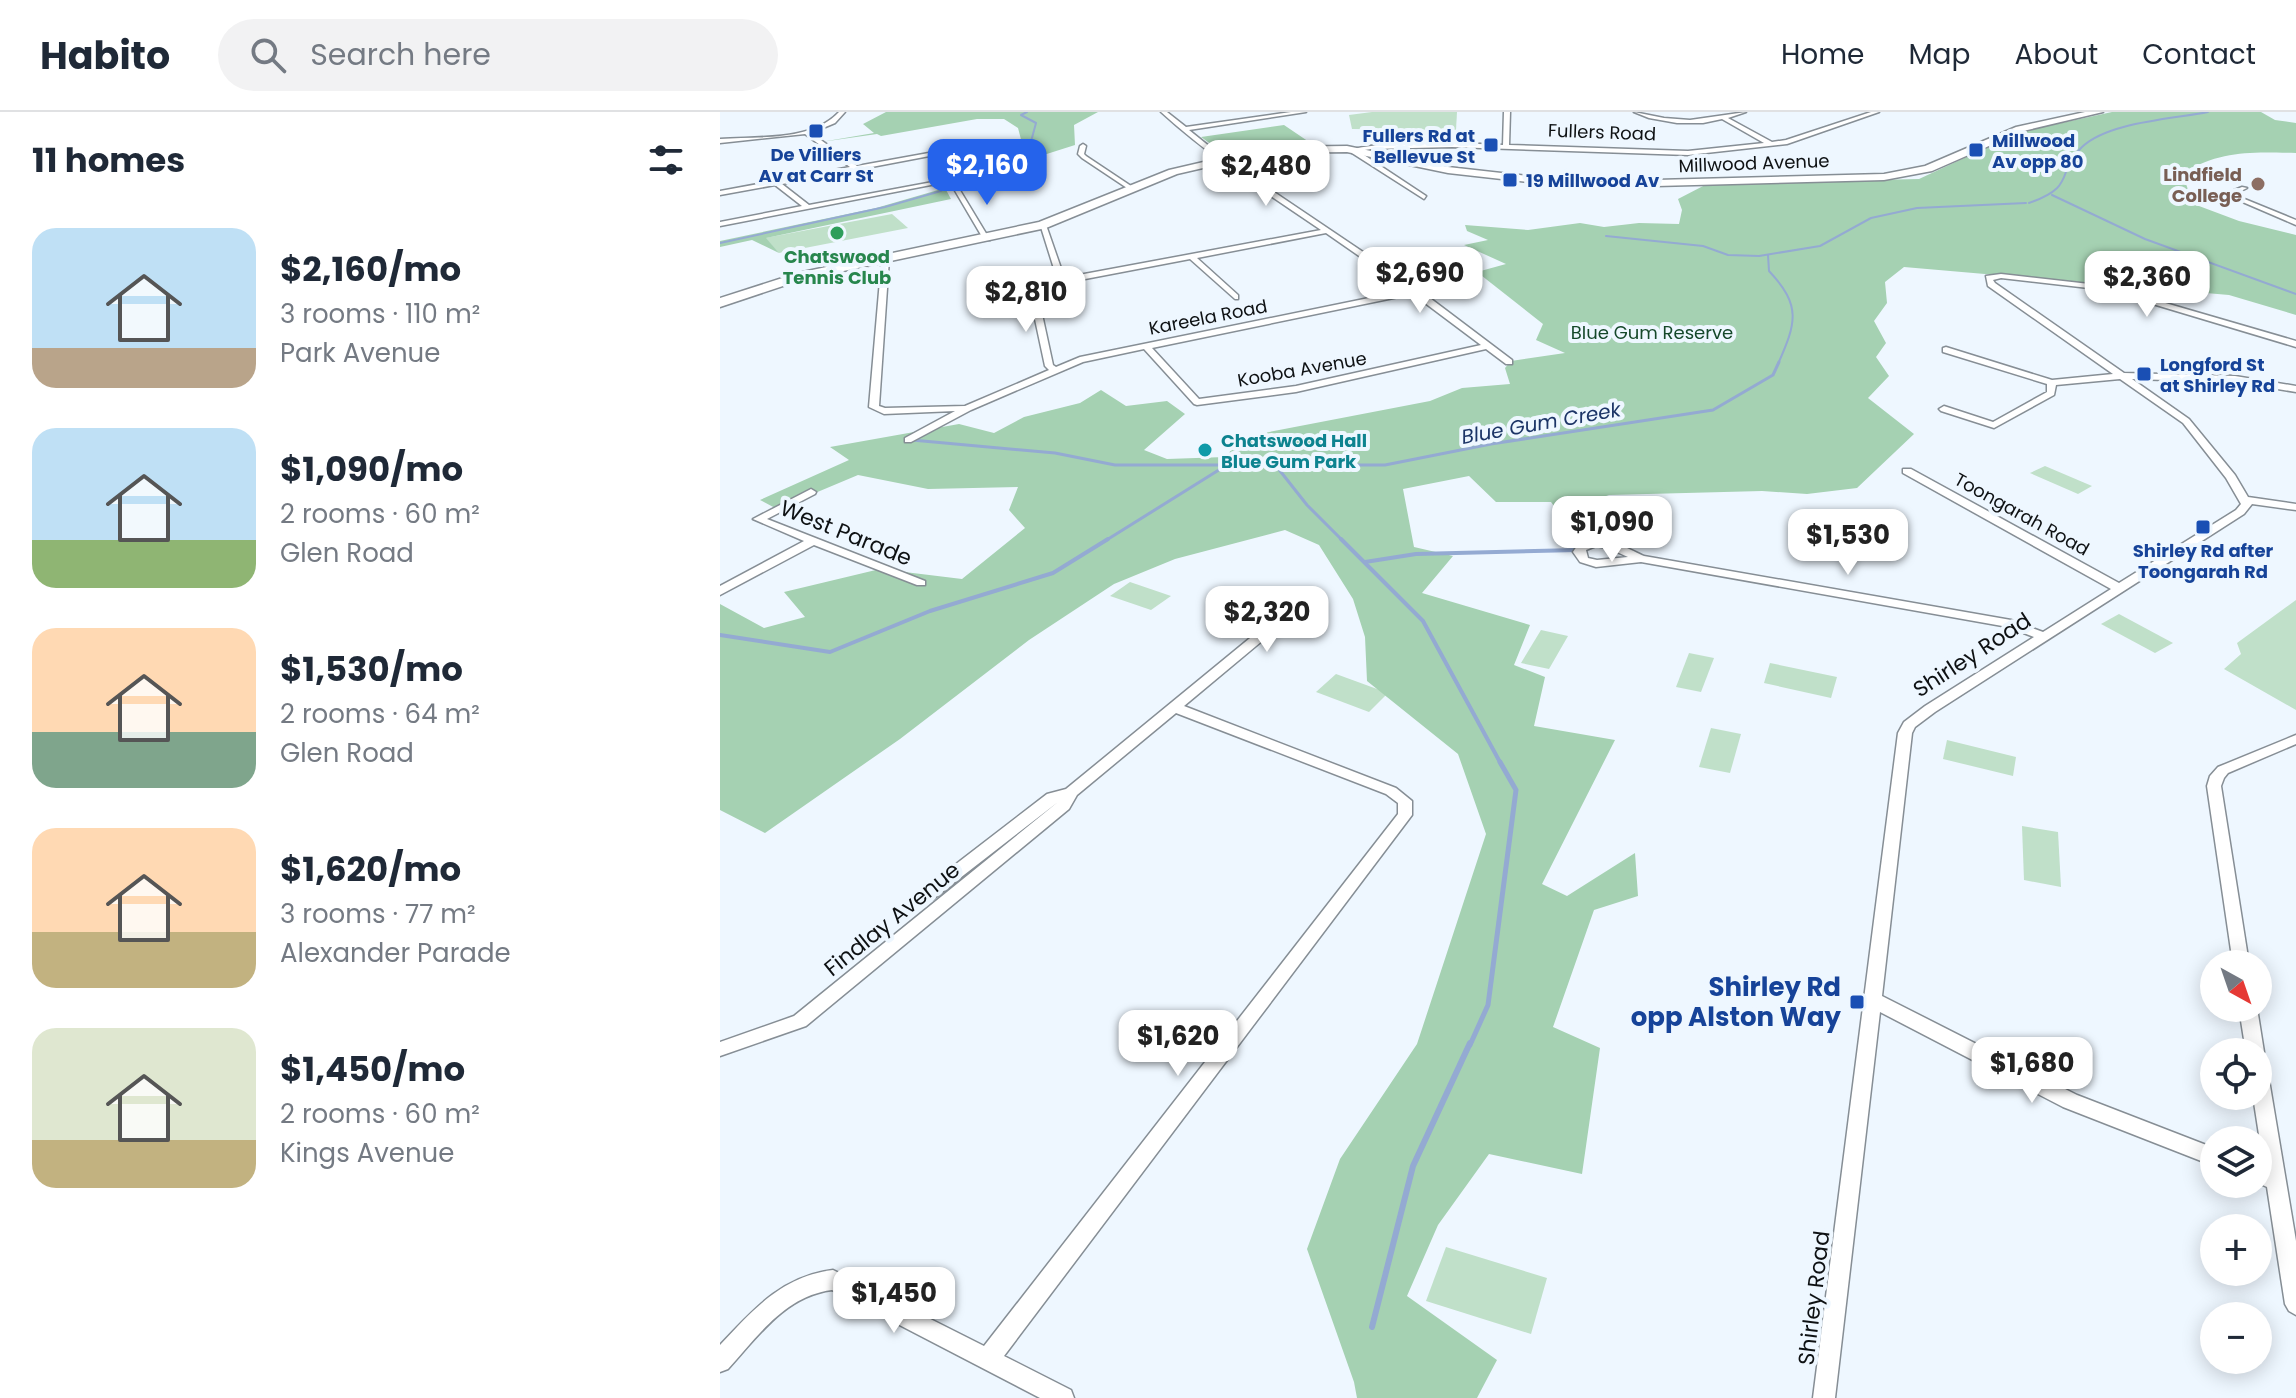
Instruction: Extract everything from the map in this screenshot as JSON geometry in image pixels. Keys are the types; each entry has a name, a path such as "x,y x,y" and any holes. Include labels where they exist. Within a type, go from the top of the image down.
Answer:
{"main road":[{"name":"Millwood Avenue","path":"1355,150 1448,170 1574,185 1884,177 1931,168 2020,129 2098,112"},
{"name":"Fullers Road","path":"720,303 798,277 1042,225 1173,172 1281,149 1355,150"}],"street":[{"path":"720,141 806,132 830,124 842,112"},
{"path":"1164,112 1223,160 1415,291 1509,362"},
{"path":"1182,129 1303,112"},
{"path":"1506,147 1507,112"},
{"path":"1637,112 1669,123 1724,118 1743,112"},
{"name":"Fullers Road","path":"1355,150 1413,146 1683,153 1787,142 1876,112"},
{"path":"1724,118 1771,144"},
{"path":"806,132 855,168"},
{"path":"720,193 995,143"},
{"path":"1083,146 1081,154 1084,157 1132,189"},
{"path":"1355,150 1355,153 1424,197"},
{"path":"720,224 921,182 944,182 956,188 987,238"},
{"path":"777,183 806,206"},
{"path":"2244,188 2235,191 2240,199 2296,223"},
{"path":"1042,225 1060,275 1065,279"},
{"path":"1055,370 1049,366 1033,291 1035,286 1327,231"},
{"path":"1191,256 1235,297"},
{"path":"885,259 874,407 878,410 968,408"},
{"path":"2296,344 2107,288 2001,276 1988,281 2192,426 2245,500 2296,507"},
{"name":"Kareela Road","path":"908,440 968,408 1080,360 1415,291"},
{"name":"Kooba Avenue","path":"1146,346 1197,402 1296,389 1487,346"},
{"path":"1946,350 2052,383 2123,377 2235,379 2296,389"},
{"path":"1944,409 1994,425 2051,393 2052,383"},
{"name":"Toongarah Road","path":"1907,471 2119,588"},
{"name":"West Parade","path":"811,492 758,519 921,583"},
{"name":"Shirley Road","path":"1824,1398 1905,733 1918,717 2240,512 2246,507 2245,500"},
{"path":"720,591 813,541"},
{"path":"1641,559 2011,624 2042,636"},
{"name":"Findlay Avenue","path":"927,895 1052,798 1071,792 1288,613 1291,605 1278,597"},
{"path":"988,1359 1391,835 1407,808 1405,801 1391,791 1174,707"},
{"path":"2239,950 2214,786 2223,770 2296,739"},
{"name":"Findlay Avenue","path":"720,1049 800,1021 1064,805 1071,792"},
{"path":"1873,1000 2070,1101 2200,1152"},
{"path":"2272,1198 2296,1304"},
{"path":"720,1361 767,1312 800,1286 817,1280 833,1280 1063,1398"}],"green space":[{"path":"886,112 1098,112 1074,125 1075,145 996,170 967,185 952,181 993,165 1023,147 1018,128 1004,119 977,119 881,136 821,142 874,133 863,124"},
{"path":"1457,112 1456,130 1352,129 1349,115"},
{"name":"Blue Gum Reserve","path":"2112,112 2261,112 2275,120 2296,123 2296,153 2224,156 2182,173 2190,195 2183,200 2239,221 2296,235 2296,315 2229,295 1904,267 1885,282 1887,303 1874,321 1886,343 1876,357 1889,376 1868,398 1914,434 1857,488 1807,494 1762,491 1609,495 1559,513 1551,502 1496,502 1469,476 1403,489 1414,547 1453,556 1422,593 1530,625 1514,665 1545,677 1534,726 1615,740 1542,884 1567,896 1635,853 1638,896 1594,910 1553,1027 1600,1048 1582,1174 1489,1154 1438,1225 1407,1296 1497,1360 1477,1398 1357,1398 1307,1249 1340,1159 1417,1044 1486,834 1458,754 1367,681 1365,637 1353,599 1319,545 1285,530 1175,559 1114,584 1029,640 900,739 765,833 720,810 720,604 764,628 805,617 784,592 880,569 962,579 1025,528 1009,510 1018,487 928,489 858,475 777,509 760,500 849,460 830,447 959,424 994,433 1024,417 1080,403 1101,390 1126,406 1167,401 1185,414 1144,450 1167,459 1225,457 1243,437 1430,401 1462,388 1510,384 1505,368 1511,361 1565,353 1536,340 1543,324 1477,272 1506,264 1464,245 1488,240 1467,231 1465,225 1528,230 1580,223 1604,227 1639,223 1679,224 1682,210 1678,199 1707,184 1919,179 2020,132"},
{"path":"1284,125 1315,146 1264,147 1226,155 1201,137"},
{"path":"945,188 951,199 766,238 779,253 752,240 720,247 720,241 876,208"},
{"name":"Chatswood Tennis Club","path":"892,214 908,228 779,253 765,238"},
{"path":"2045,466 2092,486 2078,494 2030,473"},
{"path":"1130,582 1171,596 1151,610 1110,596"},
{"path":"2296,600 2296,710 2224,669 2241,654 2237,643"},
{"path":"2119,614 2173,643 2155,653 2101,624"},
{"path":"1541,630 1568,636 1549,669 1521,663"},
{"path":"1689,653 1714,658 1701,692 1676,687"},
{"path":"1770,663 1837,677 1831,698 1764,683"},
{"path":"1336,674 1388,693 1369,712 1316,692"},
{"path":"1711,728 1741,734 1730,773 1699,767"},
{"path":"1947,740 2016,757 2013,776 1943,759"},
{"path":"2022,826 2058,832 2061,887 2024,880"},
{"path":"1446,1247 1547,1278 1531,1334 1426,1301"}],"waterway":[{"path":"963,182 1020,157 1029,149 1036,123 1021,115 1027,112"},
{"name":"Blue Gum Creek","path":"2029,203 2054,191 2074,156 2093,139 2124,127 2208,112"},
{"path":"720,243 885,207 941,191"},
{"path":"2052,195 2145,239 2296,294"},
{"name":"Blue Gum Creek","path":"1606,236 1703,246 1728,255 1759,256 1820,246 1871,218 1917,208 2026,203"},
{"name":"Blue Gum Creek","path":"1768,255 1769,271 1787,295 1793,315 1789,337 1778,364"},
{"name":"Blue Gum Creek","path":"912,440 1055,453 1115,465 1385,465 1491,444 1713,410 1773,375 1779,362"},
{"path":"1277,467 1307,505 1423,621 1501,764"},
{"path":"1105,541 1222,468"},
{"path":"720,635 830,652 930,611 1053,573 1108,539"},
{"path":"1365,562 1416,554 1577,550"},
{"path":"1470,1045 1488,1005 1516,790 1500,762"},
{"path":"1372,1327 1413,1166 1470,1043"}],"place":[{"name":"De Villiers Av at Carr St","path":"816,131"},
{"name":"Fullers Rd at Bellevue St","path":"1491,145"},
{"name":"Millwood Av opp 80","path":"1976,150"},
{"name":"19 Millwood Av","path":"1510,180"},
{"name":"Lindfield College","path":"2258,184"},
{"name":"Chatswood Tennis Club","path":"837,233"},
{"name":"Longford St at Shirley Rd","path":"2144,374"},
{"name":"Chatswood Hall Blue Gum Park","path":"1205,450"},
{"name":"Shirley Rd after Toongarah Rd","path":"2203,527"},
{"name":"Shirley Rd opp Alston Way","path":"1857,1002"}]}
